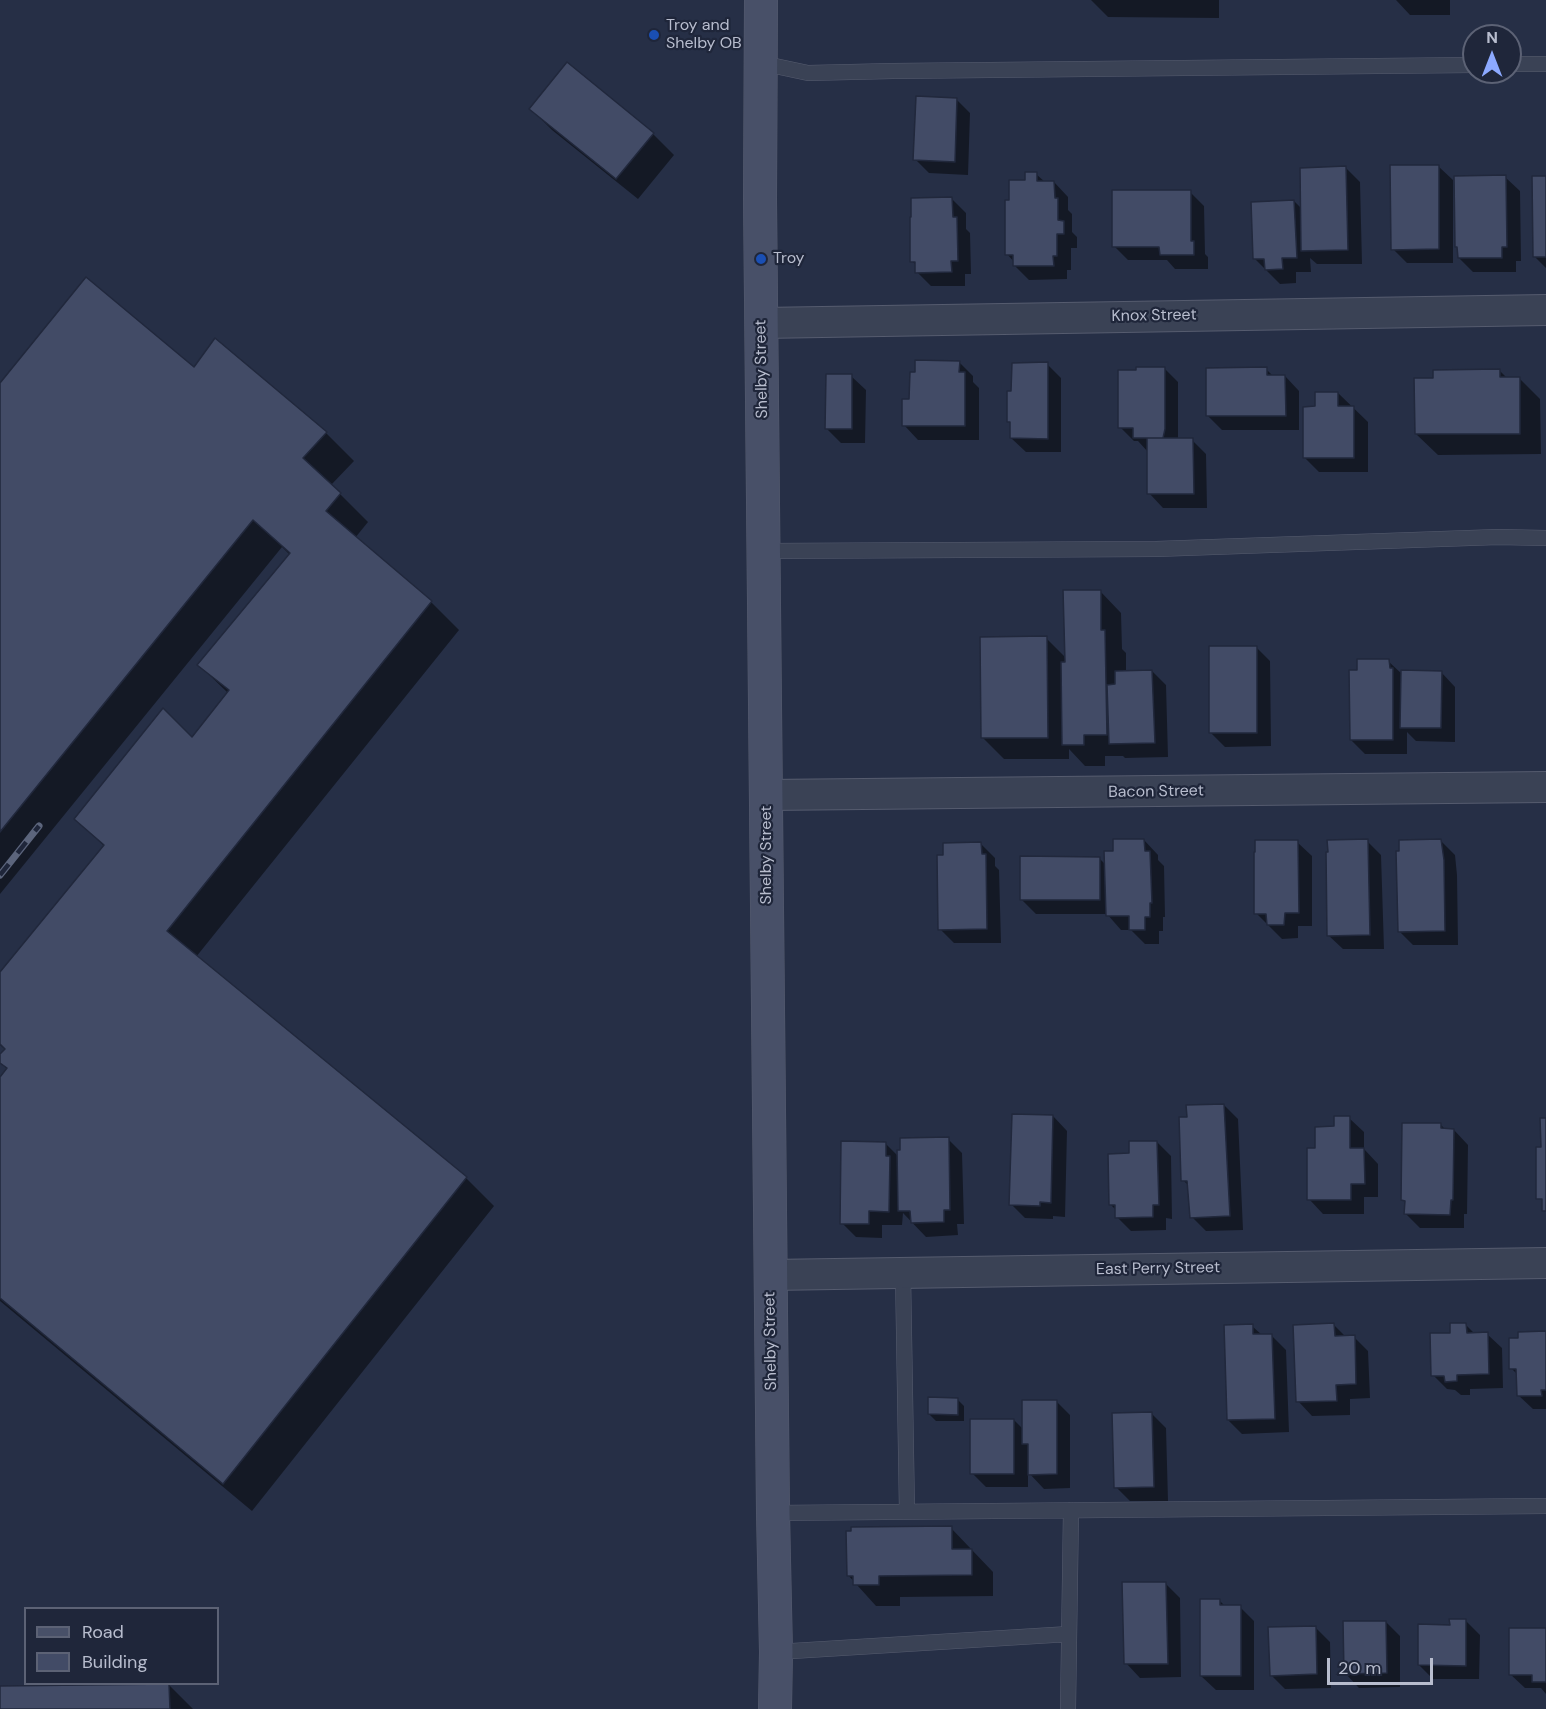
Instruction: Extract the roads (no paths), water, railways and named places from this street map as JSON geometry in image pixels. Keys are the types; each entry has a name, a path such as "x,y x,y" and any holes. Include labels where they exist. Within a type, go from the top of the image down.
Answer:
{"main road":[{"name":"Shelby Street","path":"761,0 775,1709"}],"street":[{"name":"Knox Street","path":"762,322 1546,310"},
{"name":"Bacon Street","path":"766,795 1546,787"},
{"name":"East Perry Street","path":"770,1275 1546,1263"}],"lane":[{"path":"761,63 808,73 904,70 1462,65"},
{"path":"1522,64 1546,64"},
{"path":"764,551 1156,549 1498,537 1546,538"},
{"path":"903,1274 907,1512"},
{"path":"773,1513 1546,1506"},
{"path":"1068,1709 1071,1510"},
{"path":"776,1652 1069,1634"}],"railway":[{"path":"0,875 39,826"}],"place":[{"name":"Troy and Shelby OB","path":"654,35"},
{"name":"Troy","path":"761,259"}]}
